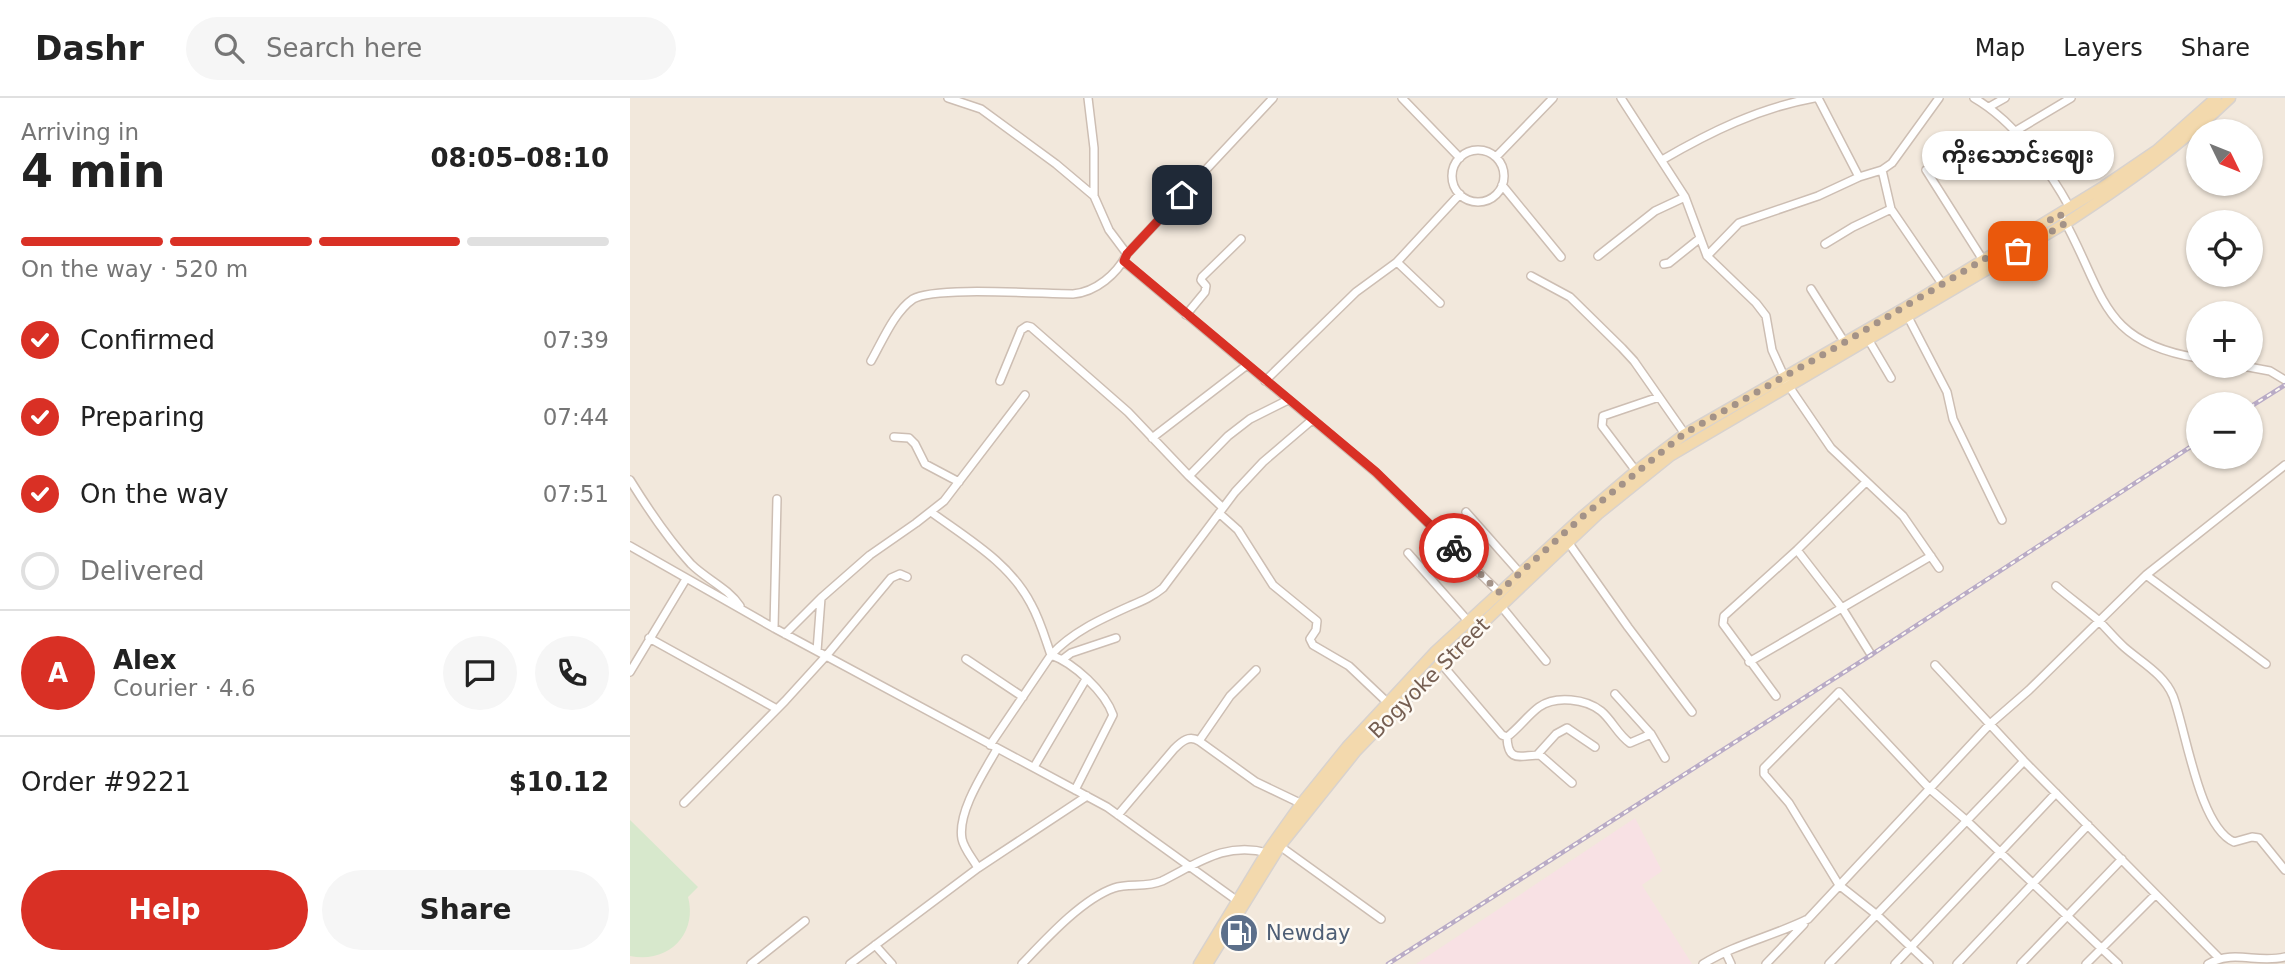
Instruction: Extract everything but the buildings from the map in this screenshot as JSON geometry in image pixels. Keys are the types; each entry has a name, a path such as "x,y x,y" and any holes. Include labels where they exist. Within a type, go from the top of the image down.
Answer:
{"main road":[{"name":"Bogyoke Street","path":"1945,289 1983,260 2065,215 2156,151 2216,98"},
{"name":"Bogyoke Street","path":"1305,806 1468,621 1636,471 1685,433 1868,339 1905,313 2164,155 2230,98"},
{"name":"Bogyoke Street","path":"1199,964 1274,849 1347,747 1388,703 1501,606 1647,472 1845,342 1905,313"},
{"name":"Bogyoke Street","path":"1207,964 1239,903"}],"street":[{"path":"948,98 981,109 1056,164 1094,196"},
{"path":"1088,98 1094,148 1094,196 1125,257 1186,315 1376,472 1499,592"},
{"path":"871,361 902,310 921,295 1086,293 1105,281 1273,98"},
{"path":"1402,98 1460,158"},
{"path":"1496,157 1553,98"},
{"path":"1621,98 1685,197 1707,256 1766,316 1772,350 1785,381 1831,447 1903,516 1939,568"},
{"path":"1662,160 1704,135 1781,104 1816,98 1859,177"},
{"path":"1707,256 1739,223 1818,196 1859,177 1882,170 1892,163 1939,98"},
{"path":"1974,98 1989,107 2014,132 2056,183 2065,215 2098,295 2112,316 2149,346 2186,355"},
{"path":"1989,107 2005,98"},
{"path":"1962,173 1979,164 2014,132 2071,98"},
{"path":"1478,150 1488,151 1496,157 1502,165 1504,175 1497,194 1479,202 1468,200 1460,194 1454,186 1452,176 1454,166 1460,158 1468,152 1478,150"},
{"path":"1882,170 1891,209 1945,289"},
{"path":"1926,170 1983,260"},
{"path":"1502,185 1561,257"},
{"path":"1265,381 1356,292 1397,262 1460,194"},
{"path":"1598,256 1655,211 1685,197"},
{"path":"1825,244 1891,209"},
{"path":"1186,315 1205,292 1206,286 1202,278 1241,239"},
{"path":"1664,264 1699,239"},
{"path":"1397,262 1440,303"},
{"path":"1531,276 1570,297 1634,361 1685,433"},
{"path":"1811,289 1845,342"},
{"path":"1905,313 1947,392 1953,419 2002,520"},
{"path":"1000,381 1021,330 1027,326 1031,327 1128,412 1221,510 1238,530 1273,585 1317,621 1316,630 1310,639 1313,645 1349,666 1388,703"},
{"path":"1868,339 1891,378"},
{"path":"1152,438 1247,365"},
{"path":"2263,370 2285,380"},
{"path":"785,634 870,555 931,512 950,494 1025,395"},
{"path":"1636,471 1602,426 1601,420 1604,416 1659,397"},
{"path":"1189,476 1250,419 1288,400"},
{"path":"978,868 964,845 962,831 970,799 994,747 1051,655 1074,635 1147,600 1163,588 1221,510 1262,462 1312,420"},
{"path":"894,438 909,438 925,464 959,482"},
{"path":"1766,964 1990,724 2029,690 2146,575 2285,465"},
{"path":"630,480 690,563 729,594 742,610"},
{"path":"1776,696 1723,624 1724,616 1866,482"},
{"path":"774,628 777,499"},
{"path":"931,512 995,559 1018,583 1032,606 1051,655"},
{"path":"1466,512 1520,573"},
{"path":"1569,542 1692,712"},
{"path":"630,546 774,628 1087,796 1118,815 1239,903"},
{"path":"1797,550 1842,608 1870,653"},
{"path":"1408,553 1468,621"},
{"path":"1749,662 1931,556"},
{"path":"684,803 826,656 891,578 900,574 907,577"},
{"path":"2146,575 2266,664"},
{"path":"630,671 686,579"},
{"path":"2056,586 2164,681 2172,694 2204,802 2224,836 2234,842 2252,836 2259,838 2285,870"},
{"path":"817,651 821,598"},
{"path":"1501,606 1546,661"},
{"path":"649,638 777,709"},
{"path":"1063,659 1071,653 1116,638"},
{"path":"1051,655 1076,667 1113,715 1075,790"},
{"path":"966,659 1023,697"},
{"path":"1437,659 1502,736 1507,737"},
{"path":"1935,665 2024,761 2219,958"},
{"path":"1199,741 1230,696 1256,670"},
{"path":"1034,767 1086,679"},
{"path":"1929,964 1877,915 1839,885 1789,803 1763,774 1764,768 1839,692 1930,789 2118,964"},
{"path":"1615,694 1651,734 1665,758"},
{"path":"1507,737 1540,706 1573,699 1588,703 1603,712 1630,743 1636,743 1651,734"},
{"path":"1537,755 1556,734 1567,728 1595,747"},
{"path":"1507,737 1513,755 1540,755 1572,783"},
{"path":"1118,815 1188,738 1199,741 1256,782 1305,806"},
{"path":"1829,964 2024,761"},
{"path":"1895,964 2056,793"},
{"path":"850,964 978,868 1087,796"},
{"path":"1957,964 2088,825"},
{"path":"1022,964 1066,922 1101,894 1123,886 1155,883 1209,856 1239,849 1274,849 1381,919"},
{"path":"2021,964 2122,859"},
{"path":"2086,964 2155,895"},
{"path":"1703,964 1808,919"},
{"path":"751,964 805,920"},
{"path":"875,945 892,964"},
{"path":"1726,953 1731,964"},
{"path":"2208,964 2227,956 2256,961 2285,957"}],"shaded area":[{"path":"630,98 2285,98 2285,964 630,964"},
{"path":"1635,818 1662,871 1642,885 1692,964 1416,964"}],"green space":[{"path":"630,820 698,887 688,897 690,910 684,934 668,951 644,957 630,956"}],"railway":[{"path":"2263,399 2285,385"},
{"path":"1388,964 2186,450"}],"way so far":[{"path":"1454,548 1499,592 1582,517 1685,433 1903,309 2060,214 2066,223 2018,251"}],"place":[{"name":"ကိုးသောင်းဈေး","path":"2018,251"},
{"name":"Newday","path":"1239,933"}],"route":[{"path":"1182,195 1127,254 1124,261 1135,273 1376,472 1454,548"}]}
